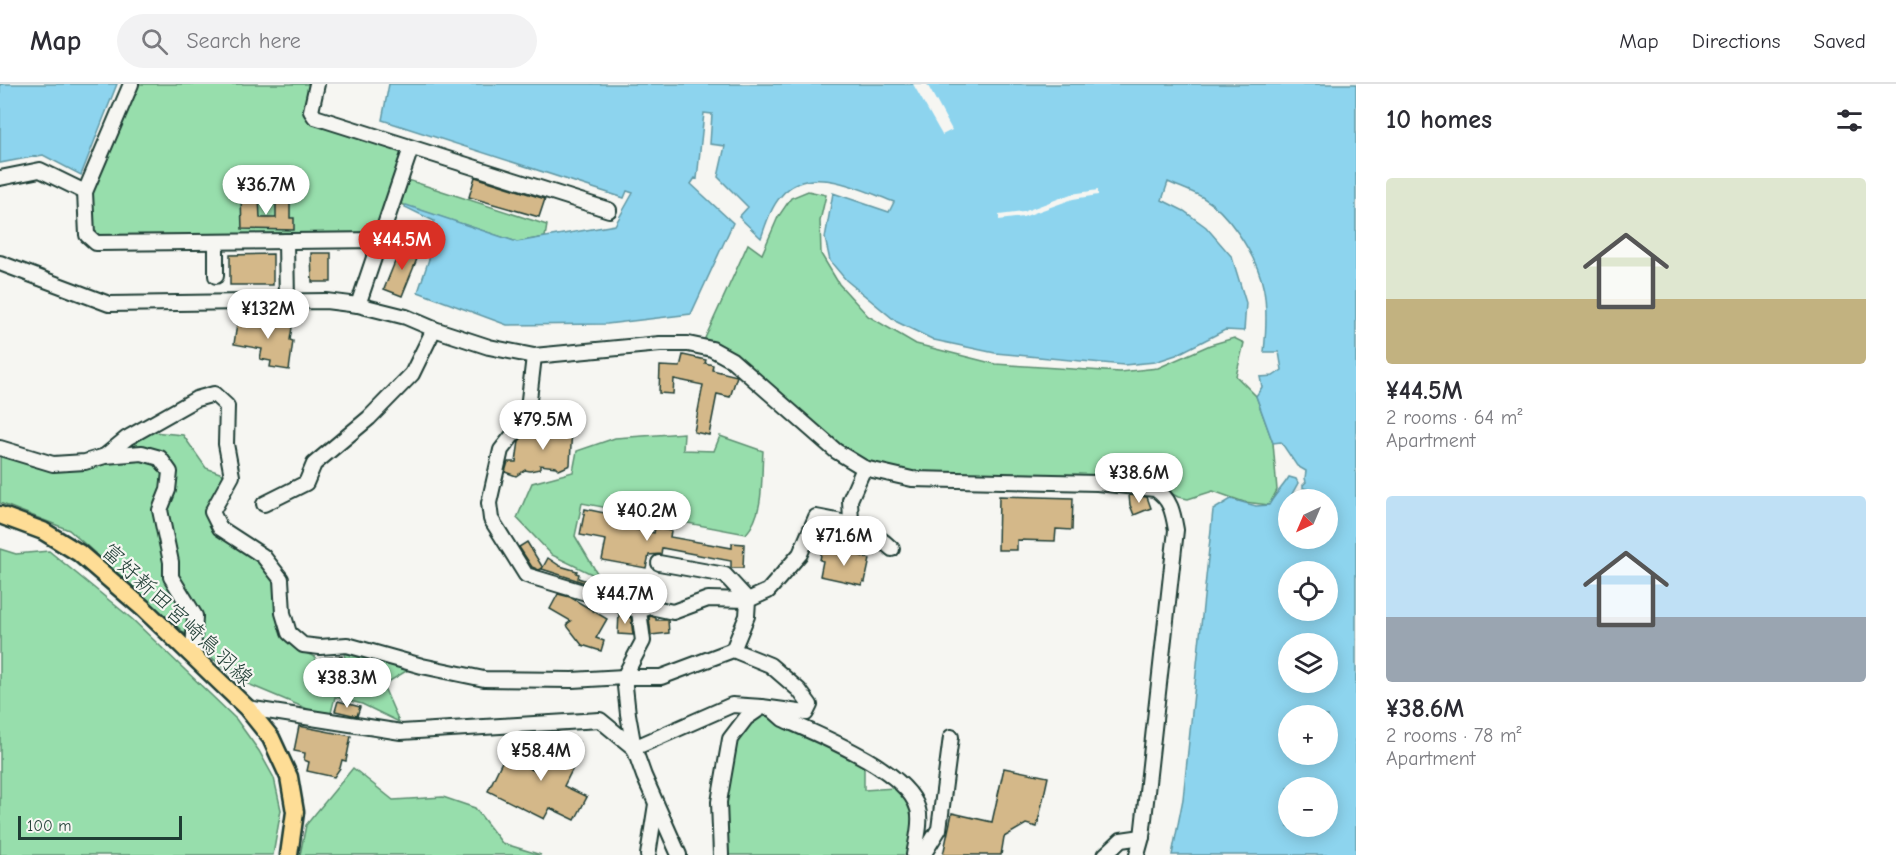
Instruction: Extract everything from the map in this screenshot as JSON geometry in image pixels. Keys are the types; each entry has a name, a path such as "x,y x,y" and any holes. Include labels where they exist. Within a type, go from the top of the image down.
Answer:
{"main road":[{"name":"富好新田宮崎鳥羽線","path":"0,515 43,531 79,553 144,609 247,708 271,738 289,777 296,812 289,855"}],"street":[{"path":"131,84 85,192 87,235 96,243 381,240"},
{"path":"316,84 311,111 315,117 609,210"},
{"path":"358,305 411,148"},
{"path":"0,178 40,171 85,192"},
{"path":"216,242 216,276"},
{"path":"286,242 287,301"},
{"path":"0,262 109,304 326,301 358,305 406,317 489,348 534,356 660,344 688,344 712,349 732,360 836,451 864,468 912,479 1097,483 1155,489 1163,494 1172,509 1176,530 1142,837 1137,855"},
{"path":"264,504 306,483 314,464 369,418 412,374 434,329"},
{"path":"534,356 527,417 501,450 489,503 491,519 526,575 639,611 650,607 673,612 708,599 748,600 768,591 800,554 816,517 851,523 877,535 892,549"},
{"path":"105,456 127,438 196,399 214,394 227,406 226,444 232,476 212,512 220,528 263,556 281,579 283,613 289,633 303,645 320,647 347,645 422,666 484,679 572,680 662,677 733,650 770,665 799,690 810,705 806,712 732,705 634,748"},
{"path":"0,448 53,464 85,462 105,456 142,453 160,458 170,472 168,490 160,510 171,562 171,577 195,616 193,656"},
{"path":"851,523 850,500 864,468"},
{"path":"658,563 725,575 748,600 747,616 733,650"},
{"path":"639,611 642,641 624,677 628,714 634,748 644,776 679,855"},
{"path":"247,708 401,732 600,720 634,748"},
{"path":"721,855 720,802 730,739 746,718 766,708"},
{"path":"766,708 868,758 912,795 919,812 914,855"},
{"path":"923,855 939,829 951,737"},
{"path":"648,855 656,804"},
{"path":"1105,855 1121,840 1142,837"}],"green space":[{"path":"131,84 317,84 311,111 411,148 381,240 91,240 89,183"},
{"path":"408,180 547,225 545,237 517,242 401,204"},
{"path":"808,191 826,195 820,221 821,254 839,284 868,316 916,344 995,364 1120,372 1158,368 1210,345 1234,338 1244,343 1236,376 1256,396 1273,443 1277,490 1269,505 1244,502 1213,491 1188,499 1165,490 912,479 864,468 775,395 701,347 748,244 762,254 778,217 791,198"},
{"path":"153,432 183,435 206,468 225,475 206,512 255,556 272,575 277,586 278,623 284,638 296,648 315,657 319,674 347,670 344,653 408,670 383,685 399,722 362,704 335,697 331,713 310,710 236,679 69,530 0,503 0,453 52,471 87,467"},
{"path":"684,433 683,450 714,451 720,436 763,451 759,505 746,534 582,503 575,536 600,578 552,555 517,518 532,483 573,472 577,451 615,438"},
{"path":"0,549 16,554 49,551 132,619 236,719 259,751 274,778 281,810 273,855 0,855"},
{"path":"766,716 864,762 864,790 895,788 908,798 914,815 909,855 727,855 725,802 733,743 751,720"},
{"path":"353,768 393,800 443,797 475,808 502,843 541,855 300,855 306,825"}],"water":[{"path":"0,84 117,84 81,175 43,155 0,163"},
{"path":"389,84 1356,84 1356,855 1172,855 1183,799 1213,510 1231,499 1256,506 1269,505 1278,492 1278,549 1338,549 1338,489 1303,488 1306,482 1306,471 1297,466 1281,442 1273,443 1256,396 1262,387 1260,377 1273,376 1282,370 1279,352 1264,352 1266,303 1260,276 1248,248 1222,213 1207,200 1168,182 1162,200 1184,211 1206,227 1232,257 1246,303 1244,331 1225,330 1176,355 1155,362 1124,365 995,353 934,340 897,322 846,280 830,261 825,238 833,193 889,212 894,202 836,182 806,181 793,186 777,200 761,238 739,217 748,207 718,177 725,146 710,144 712,114 704,113 697,179 695,178 691,184 733,223 691,314 607,324 507,325 418,292 433,247 426,244 434,221 405,207 406,205 517,242 615,225 633,193 627,191 624,198 382,120"},
{"path":"1289,477 1296,479 1298,483 1295,489 1280,489"}],"pier":[{"path":"913,84 927,84 952,130 942,135"},
{"path":"1098,190 1098,195 1073,199 1023,217 999,220 999,215 1023,212 1071,194"}],"building":[{"path":"475,177 545,199 539,217 469,197"},
{"path":"259,197 260,218 276,218 276,200 290,200 290,218 294,218 294,230 242,229 241,198"},
{"path":"401,247 419,254 402,296 384,289"},
{"path":"311,253 331,253 331,282 312,282"},
{"path":"273,254 273,285 230,285 230,255"},
{"path":"277,318 293,321 289,370 270,367 271,361 260,359 262,349 234,344 237,324 245,325 246,319 276,324"},
{"path":"683,355 706,360 705,363 713,365 712,370 737,376 730,397 717,394 709,435 694,432 703,385 674,379 673,394 659,393 660,366 680,367"},
{"path":"572,426 570,465 559,470 556,467 540,465 540,469 525,470 516,476 505,472 508,462 516,462 519,441 528,431 552,436 552,427"},
{"path":"1129,495 1147,497 1151,508 1134,515"},
{"path":"999,496 1073,498 1072,530 1056,529 1055,541 1017,540 1017,550 998,550"},
{"path":"585,509 634,519 632,529 654,533 655,528 671,531 670,537 732,548 732,543 744,544 743,568 731,568 731,561 662,548 661,554 649,555 646,568 602,560 606,540 580,535"},
{"path":"527,542 543,568 539,570 532,567 519,547"},
{"path":"822,549 851,555 852,553 870,559 865,582 863,581 862,585 820,576 823,561 820,560"},
{"path":"548,558 560,566 577,571 578,578 593,583 592,585 542,569"},
{"path":"558,594 570,597 607,619 596,638 604,641 601,651 582,645 568,627 567,624 571,621 550,609"},
{"path":"619,613 631,618 633,635 618,634"},
{"path":"649,617 656,620 668,620 669,633 651,635"},
{"path":"342,656 343,667 321,670 320,659"},
{"path":"338,701 360,707 357,716 335,711"},
{"path":"299,726 351,736 346,761 342,760 334,777 307,771 309,762 304,760 305,753 294,751"},
{"path":"557,732 579,742 569,761 575,764 564,786 587,797 575,820 550,808 544,819 488,791 507,751 520,757 517,763 537,772"},
{"path":"1004,768 1048,777 1037,827 1026,824 1004,837 1001,855 943,855 952,813 992,822"}]}
